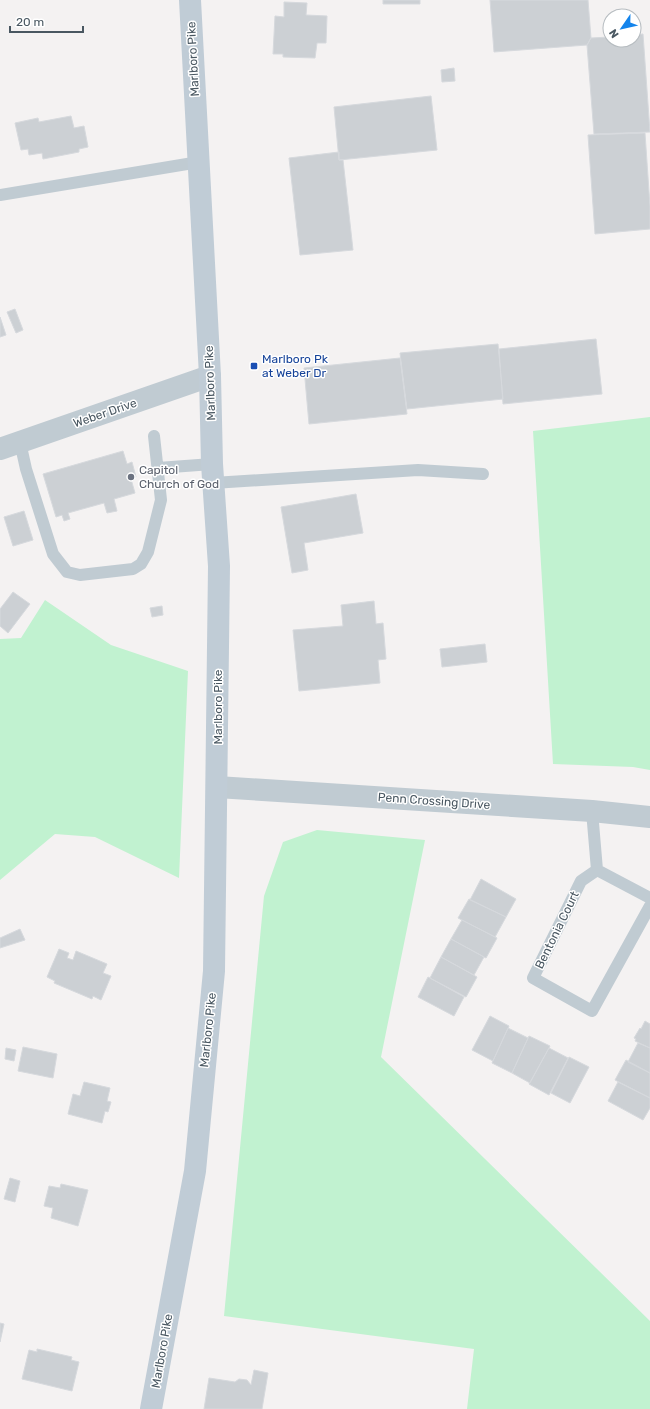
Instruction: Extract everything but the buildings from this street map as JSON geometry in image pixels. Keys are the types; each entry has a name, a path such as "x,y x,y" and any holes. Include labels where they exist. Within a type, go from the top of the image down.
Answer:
{"main road":[{"name":"Marlboro Pike","path":"151,1409 194,1171 214,971 219,566 213,474 210,376 190,0"}],"street":[{"name":"Weber Drive","path":"10,446 210,376"},
{"name":"Penn Crossing Drive","path":"217,787 592,811 650,817"}],"lane":[{"path":"0,195 199,162"},
{"path":"10,446 26,470 53,554 67,572 80,575 133,569 141,564 148,552 161,500 154,436"},
{"path":"158,468 213,474 418,470 483,474"},
{"path":"592,811 597,870 650,898"},
{"name":"Bentonia Court","path":"597,870 581,882 533,978 592,1011 650,906"}],"green space":[{"path":"650,417 650,770 633,767 553,764 533,431"},
{"path":"45,600 111,645 188,671 179,878 95,837 55,834 0,880 0,639 21,638"},
{"path":"317,830 425,840 381,1057 650,1321 650,1409 467,1409 474,1349 224,1316 264,896 283,842"}],"place":[{"name":"Marlboro Pk at Weber Dr","path":"254,366"},
{"name":"Capitol Church of God","path":"131,477"}]}
